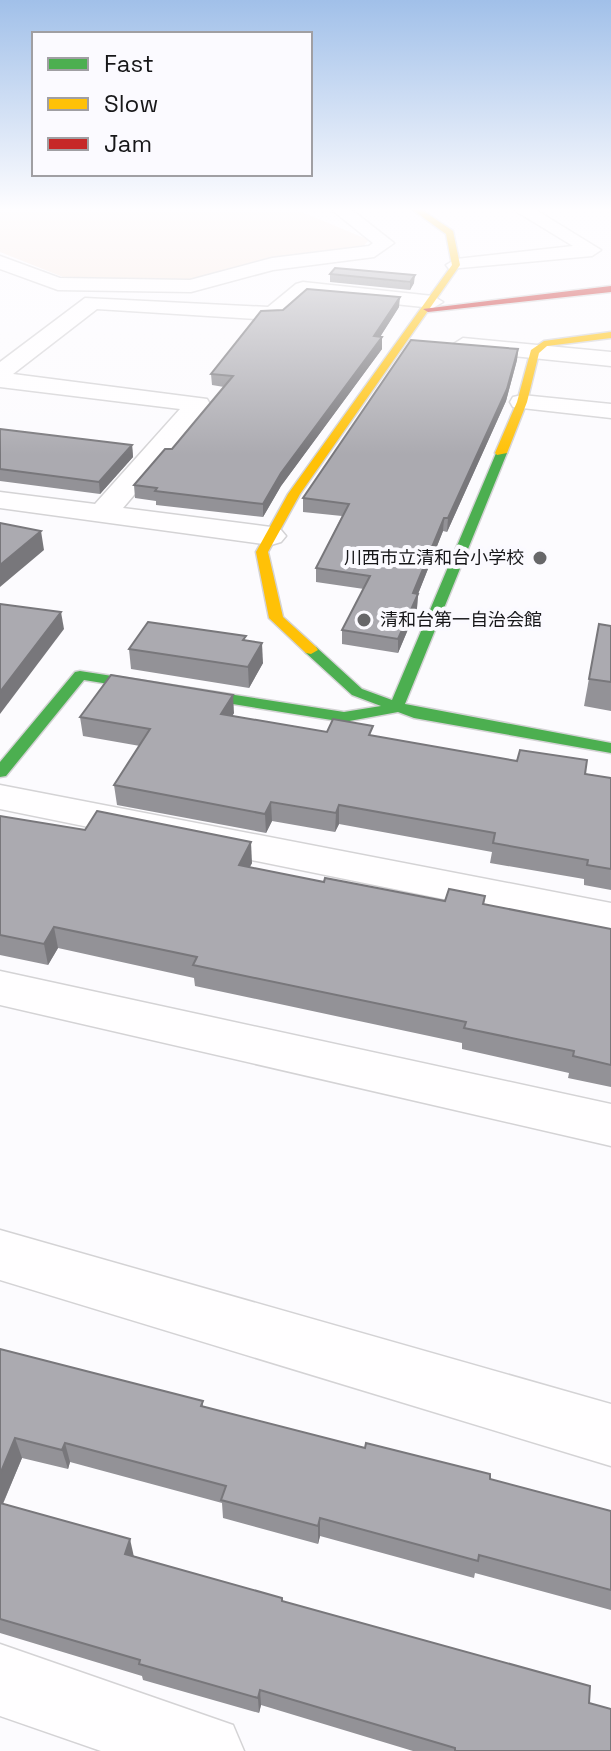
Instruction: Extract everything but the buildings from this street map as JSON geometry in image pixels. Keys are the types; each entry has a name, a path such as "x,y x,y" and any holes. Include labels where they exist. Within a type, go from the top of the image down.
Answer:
{"street":[{"path":"0,373 92,302 273,314 299,292"},
{"path":"331,292 431,305 580,292"},
{"path":"439,292 418,317 294,494 262,552 276,618 357,692 396,708 611,748"},
{"path":"396,708 522,402 534,352 544,344 611,335"},
{"path":"402,340 611,359"},
{"path":"0,380 198,404 102,514"},
{"path":"522,402 611,411"},
{"path":"126,445 158,449"},
{"path":"0,500 271,536"},
{"path":"0,772 80,675 344,717 396,708"},
{"path":"0,797 611,918"},
{"path":"0,988 611,1125"},
{"path":"0,1255 611,1435"},
{"path":"0,1680 207,1751"}],"traffic: fast":[{"path":"0,772 80,675 344,717 396,708 501,453"},
{"path":"311,650 357,692 414,713 611,748"}],"traffic: slow":[{"path":"311,650 276,618 262,552 294,494 437,292"},
{"path":"501,453 522,402 534,352 544,344 611,335"}],"traffic: jam":[{"path":"428,309 586,292"}],"place":[{"name":"川西市立清和台小学校","path":"540,558"},
{"name":"清和台第一自治会館","path":"364,620"}]}
